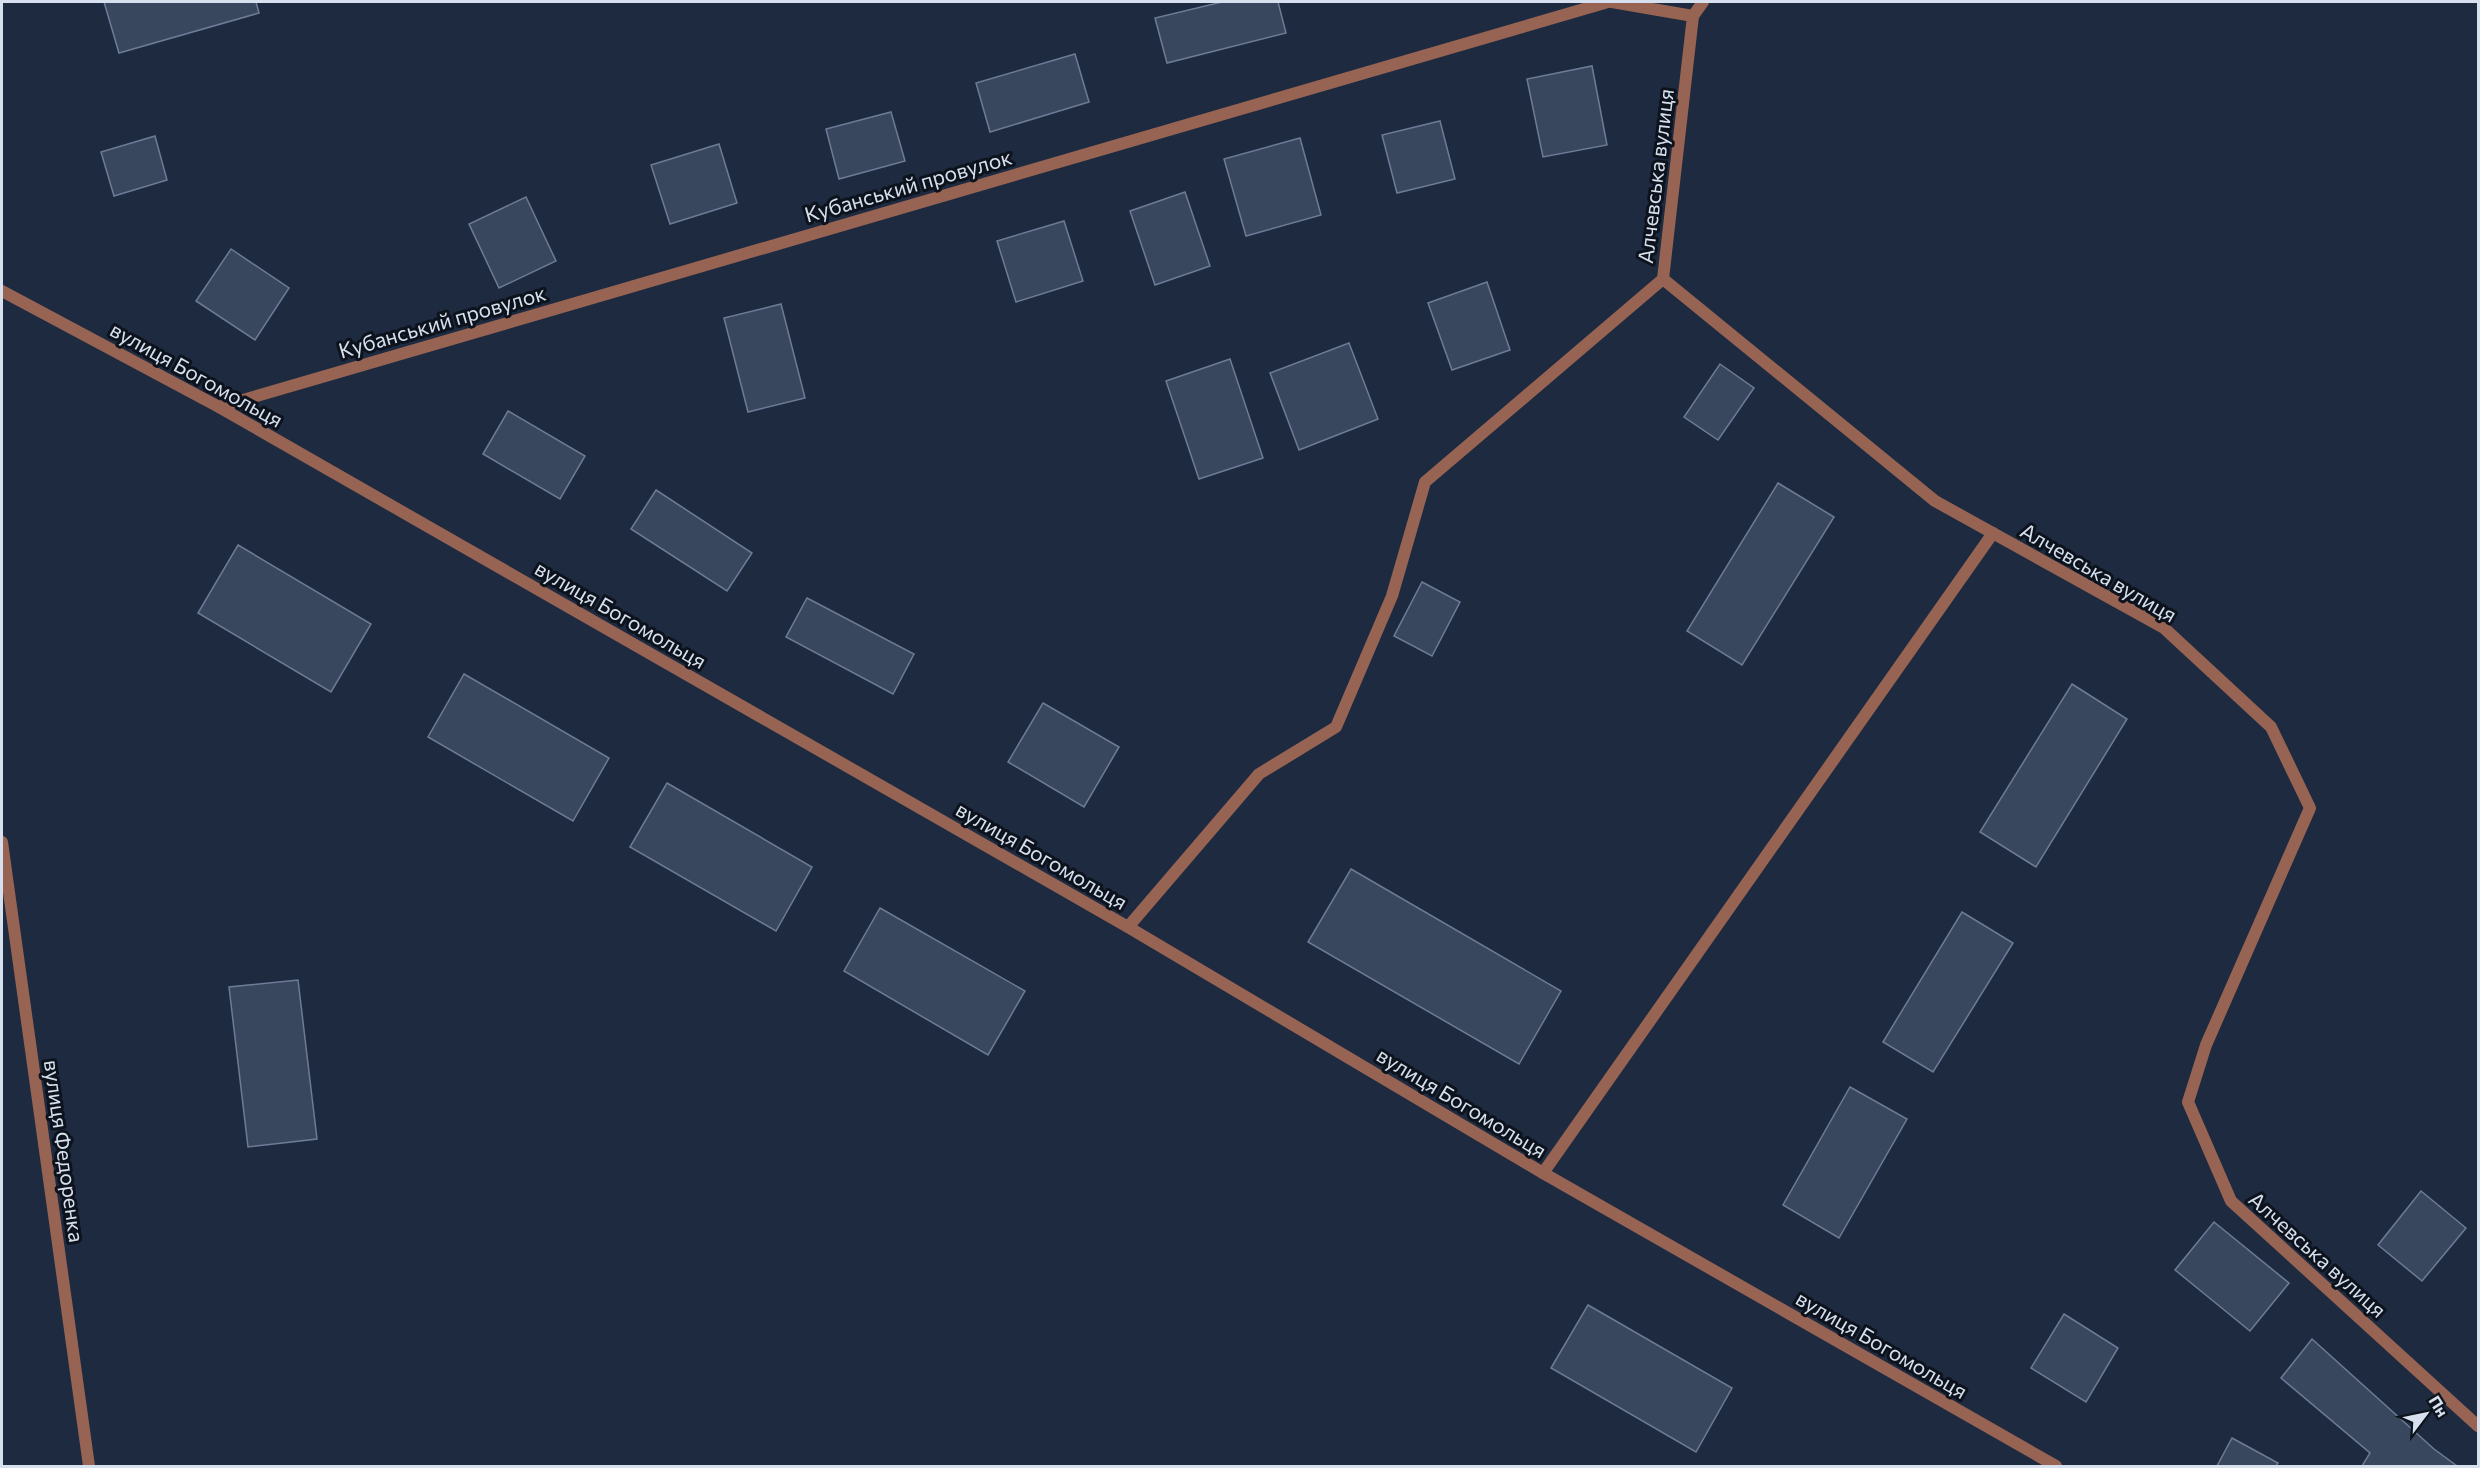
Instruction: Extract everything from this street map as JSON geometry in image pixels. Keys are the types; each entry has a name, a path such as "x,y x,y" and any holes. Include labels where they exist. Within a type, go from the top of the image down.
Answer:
{"street":[{"name":"Кубанський провулок","path":"219,407 1610,2 1694,16"},
{"path":"1694,16 1703,2"},
{"name":"Алчевська вулиця","path":"1694,16 1663,279 1935,501 2164,628 2271,727 2310,808 2206,1045 2188,1102 2230,1201 2478,1426"},
{"path":"1128,927 1259,774 1336,727 1392,596 1425,482 1663,279"},
{"name":"вулиця Богомольця","path":"2,291 219,407 1128,927 1543,1173 2056,1467"},
{"path":"1543,1173 1993,533"},
{"name":"вулиця Федоренка","path":"2,842 89,1467"}],"building":[{"path":"104,2 256,2 259,13 119,53"},
{"path":"1222,2 1278,2 1286,33 1167,63 1155,18"},
{"path":"1075,54 1089,102 990,132 976,83"},
{"path":"1592,66 1607,145 1543,157 1527,79"},
{"path":"891,112 905,161 839,179 826,129"},
{"path":"1440,121 1455,179 1397,193 1382,135"},
{"path":"155,136 167,180 114,196 101,152"},
{"path":"1300,138 1321,215 1246,236 1224,159"},
{"path":"719,144 737,203 670,224 651,165"},
{"path":"1185,192 1210,266 1155,285 1130,211"},
{"path":"526,197 556,261 499,288 469,224"},
{"path":"1064,221 1083,281 1016,302 997,241"},
{"path":"231,249 289,288 255,340 196,301"},
{"path":"1487,282 1510,350 1452,370 1428,303"},
{"path":"781,304 805,398 748,412 724,318"},
{"path":"1349,343 1378,419 1299,450 1270,373"},
{"path":"1230,359 1263,458 1199,479 1166,381"},
{"path":"1720,364 1754,388 1718,440 1684,417"},
{"path":"508,411 585,456 560,499 483,454"},
{"path":"1778,483 1834,517 1742,665 1687,631"},
{"path":"656,490 752,553 727,591 631,529"},
{"path":"238,545 371,624 331,692 198,613"},
{"path":"1422,582 1460,602 1432,656 1394,636"},
{"path":"807,598 914,654 893,694 786,637"},
{"path":"464,674 609,758 573,821 428,737"},
{"path":"2072,684 2127,719 2036,867 1980,832"},
{"path":"1043,703 1119,747 1084,807 1008,762"},
{"path":"667,783 812,867 776,931 630,847"},
{"path":"1351,869 1561,991 1519,1064 1308,942"},
{"path":"880,908 1025,991 988,1055 844,971"},
{"path":"1962,912 2013,943 1933,1072 1883,1042"},
{"path":"298,980 317,1139 248,1147 229,987"},
{"path":"1850,1087 1907,1119 1839,1238 1783,1205"},
{"path":"2421,1191 2466,1228 2422,1281 2378,1245"},
{"path":"2214,1222 2289,1283 2250,1331 2175,1270"},
{"path":"1588,1305 1732,1388 1696,1452 1551,1368"},
{"path":"2064,1314 2118,1348 2086,1402 2031,1368"},
{"path":"2312,1339 2434,1449 2457,1466 2362,1466 2370,1453 2281,1378"},
{"path":"2232,1438 2278,1463 2276,1466 2217,1466"}]}
